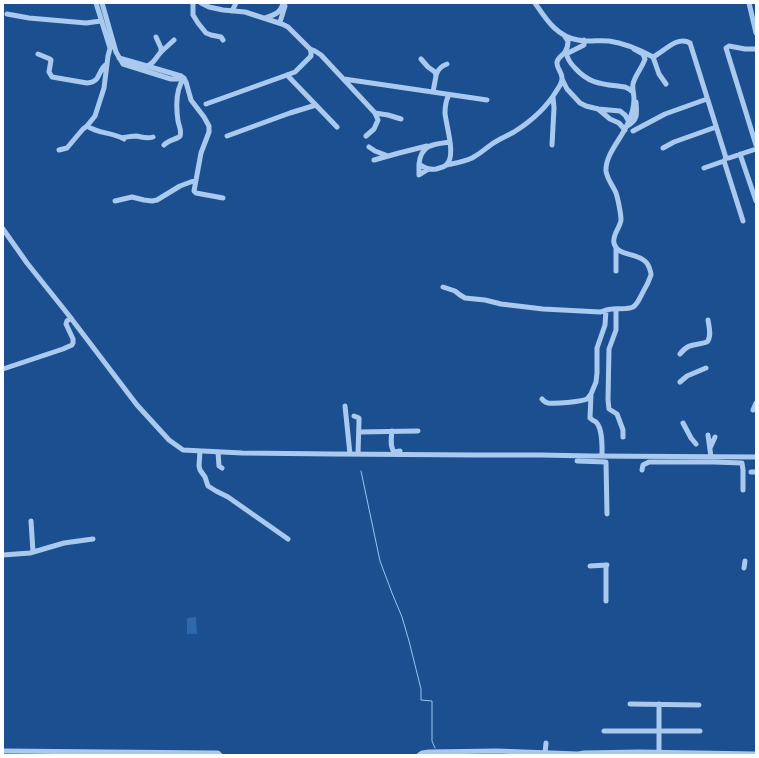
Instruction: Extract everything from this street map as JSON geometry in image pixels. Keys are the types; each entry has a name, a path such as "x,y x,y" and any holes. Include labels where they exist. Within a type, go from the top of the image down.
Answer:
{"street":[{"path":"96,3 110,49"},
{"path":"102,3 112,41 123,64 171,79 178,79 182,77"},
{"path":"193,3 193,15 206,33 221,37 223,40"},
{"path":"201,3 209,7 245,12 288,27 310,49 319,54 344,79 375,113 378,120"},
{"path":"232,11 236,3"},
{"path":"265,18 275,15 280,11 285,3"},
{"path":"279,23 282,19 285,3"},
{"path":"535,3 548,22 556,30 572,38 615,42 648,56 656,56 670,45 679,41 690,43 743,221"},
{"path":"748,3 756,33"},
{"path":"7,14 29,18 86,23 101,21"},
{"path":"564,35 568,41 566,53 568,60 582,76 595,83 625,87 634,94"},
{"path":"156,37 161,48 161,52"},
{"path":"147,66 152,64 161,52 174,40"},
{"path":"584,40 584,45 559,57 557,62 562,79 567,89 580,103 598,109 620,111 625,115 627,126"},
{"path":"59,150 67,148 95,116 104,83 112,41"},
{"path":"756,49 745,49 729,46 726,48 756,145"},
{"path":"206,104 295,72 311,56 312,54 310,49"},
{"path":"38,54 50,58 50,72 52,77 87,83 95,81 99,76 102,67 107,64"},
{"path":"648,56 666,84"},
{"path":"616,271 616,247 613,241 620,219 618,199 607,177 606,165 610,155 627,126 632,123 637,115 633,83 636,75 648,56"},
{"path":"119,57 182,77 186,82 190,100 204,117 209,126 209,132 201,153 194,192 223,198"},
{"path":"421,59 436,74"},
{"path":"433,92 437,71 440,67 447,64"},
{"path":"288,75 337,127"},
{"path":"164,144 178,139 180,136 177,98 182,77"},
{"path":"344,79 486,100"},
{"path":"429,145 422,152 419,164 419,175 426,170 441,168 446,165 472,158 514,132 543,109 553,96 562,79"},
{"path":"446,165 450,161 451,157 449,131 445,112 446,102 449,95"},
{"path":"552,145 554,108 553,96"},
{"path":"633,131 665,114 707,99"},
{"path":"227,136 316,105"},
{"path":"598,109 610,119 627,126"},
{"path":"375,113 388,114 401,119"},
{"path":"366,136 374,129 381,114"},
{"path":"87,126 107,134 115,134 123,139 136,136 153,137"},
{"path":"663,148 674,142 716,127"},
{"path":"374,160 429,145 450,142"},
{"path":"369,147 388,156"},
{"path":"704,168 725,159 756,149"},
{"path":"740,154 756,201"},
{"path":"419,164 430,170"},
{"path":"115,202 132,197 152,201 157,200 180,186 196,180"},
{"path":"3,229 27,263 137,405 168,440 183,450 350,454 397,452 476,455 541,454 756,457"},
{"path":"443,287 456,291 465,298 543,309 600,312 616,308 627,308 633,306 638,300 651,275 651,271 648,263 644,259 625,253 616,247"},
{"path":"616,308 616,330 609,349 608,400 610,409 617,414 623,430 623,437"},
{"path":"542,399 545,402 550,403 581,401 588,398 591,394 596,382 597,348 605,325 606,310"},
{"path":"3,370 27,360 72,345 73,339 66,324 71,318"},
{"path":"680,354 683,350 692,345 707,342 710,339 708,320"},
{"path":"680,382 686,376 706,368"},
{"path":"591,394 590,418 598,425 600,431 602,456"},
{"path":"753,410 756,403"},
{"path":"345,406 347,413 350,454"},
{"path":"354,416 359,418 358,454"},
{"path":"683,423 696,444"},
{"path":"392,431 391,444 393,450 397,452"},
{"path":"359,432 418,431"},
{"path":"708,435 710,448 709,457"},
{"path":"710,448 715,437"},
{"path":"200,451 199,466 208,486 228,497 288,539"},
{"path":"218,452 218,466 222,468"},
{"path":"577,461 606,462 607,514"},
{"path":"642,470 643,465 649,462 742,463 743,490"},
{"path":"31,521 34,552"},
{"path":"3,555 30,553 64,543 93,539"},
{"path":"744,561 744,568"},
{"path":"590,566 606,565 606,601"},
{"path":"630,704 699,705"},
{"path":"659,704 659,753"},
{"path":"604,731 700,730"},
{"path":"544,753 546,743"},
{"path":"3,751 214,753 220,755"},
{"path":"419,755 422,752 497,751 578,754 756,754"}],"shaded area":[{"path":"196,617 197,634 187,634 187,618"}],"waterway":[{"path":"361,471 380,561 402,617 421,689 421,700 432,701 432,741 435,748"}]}
